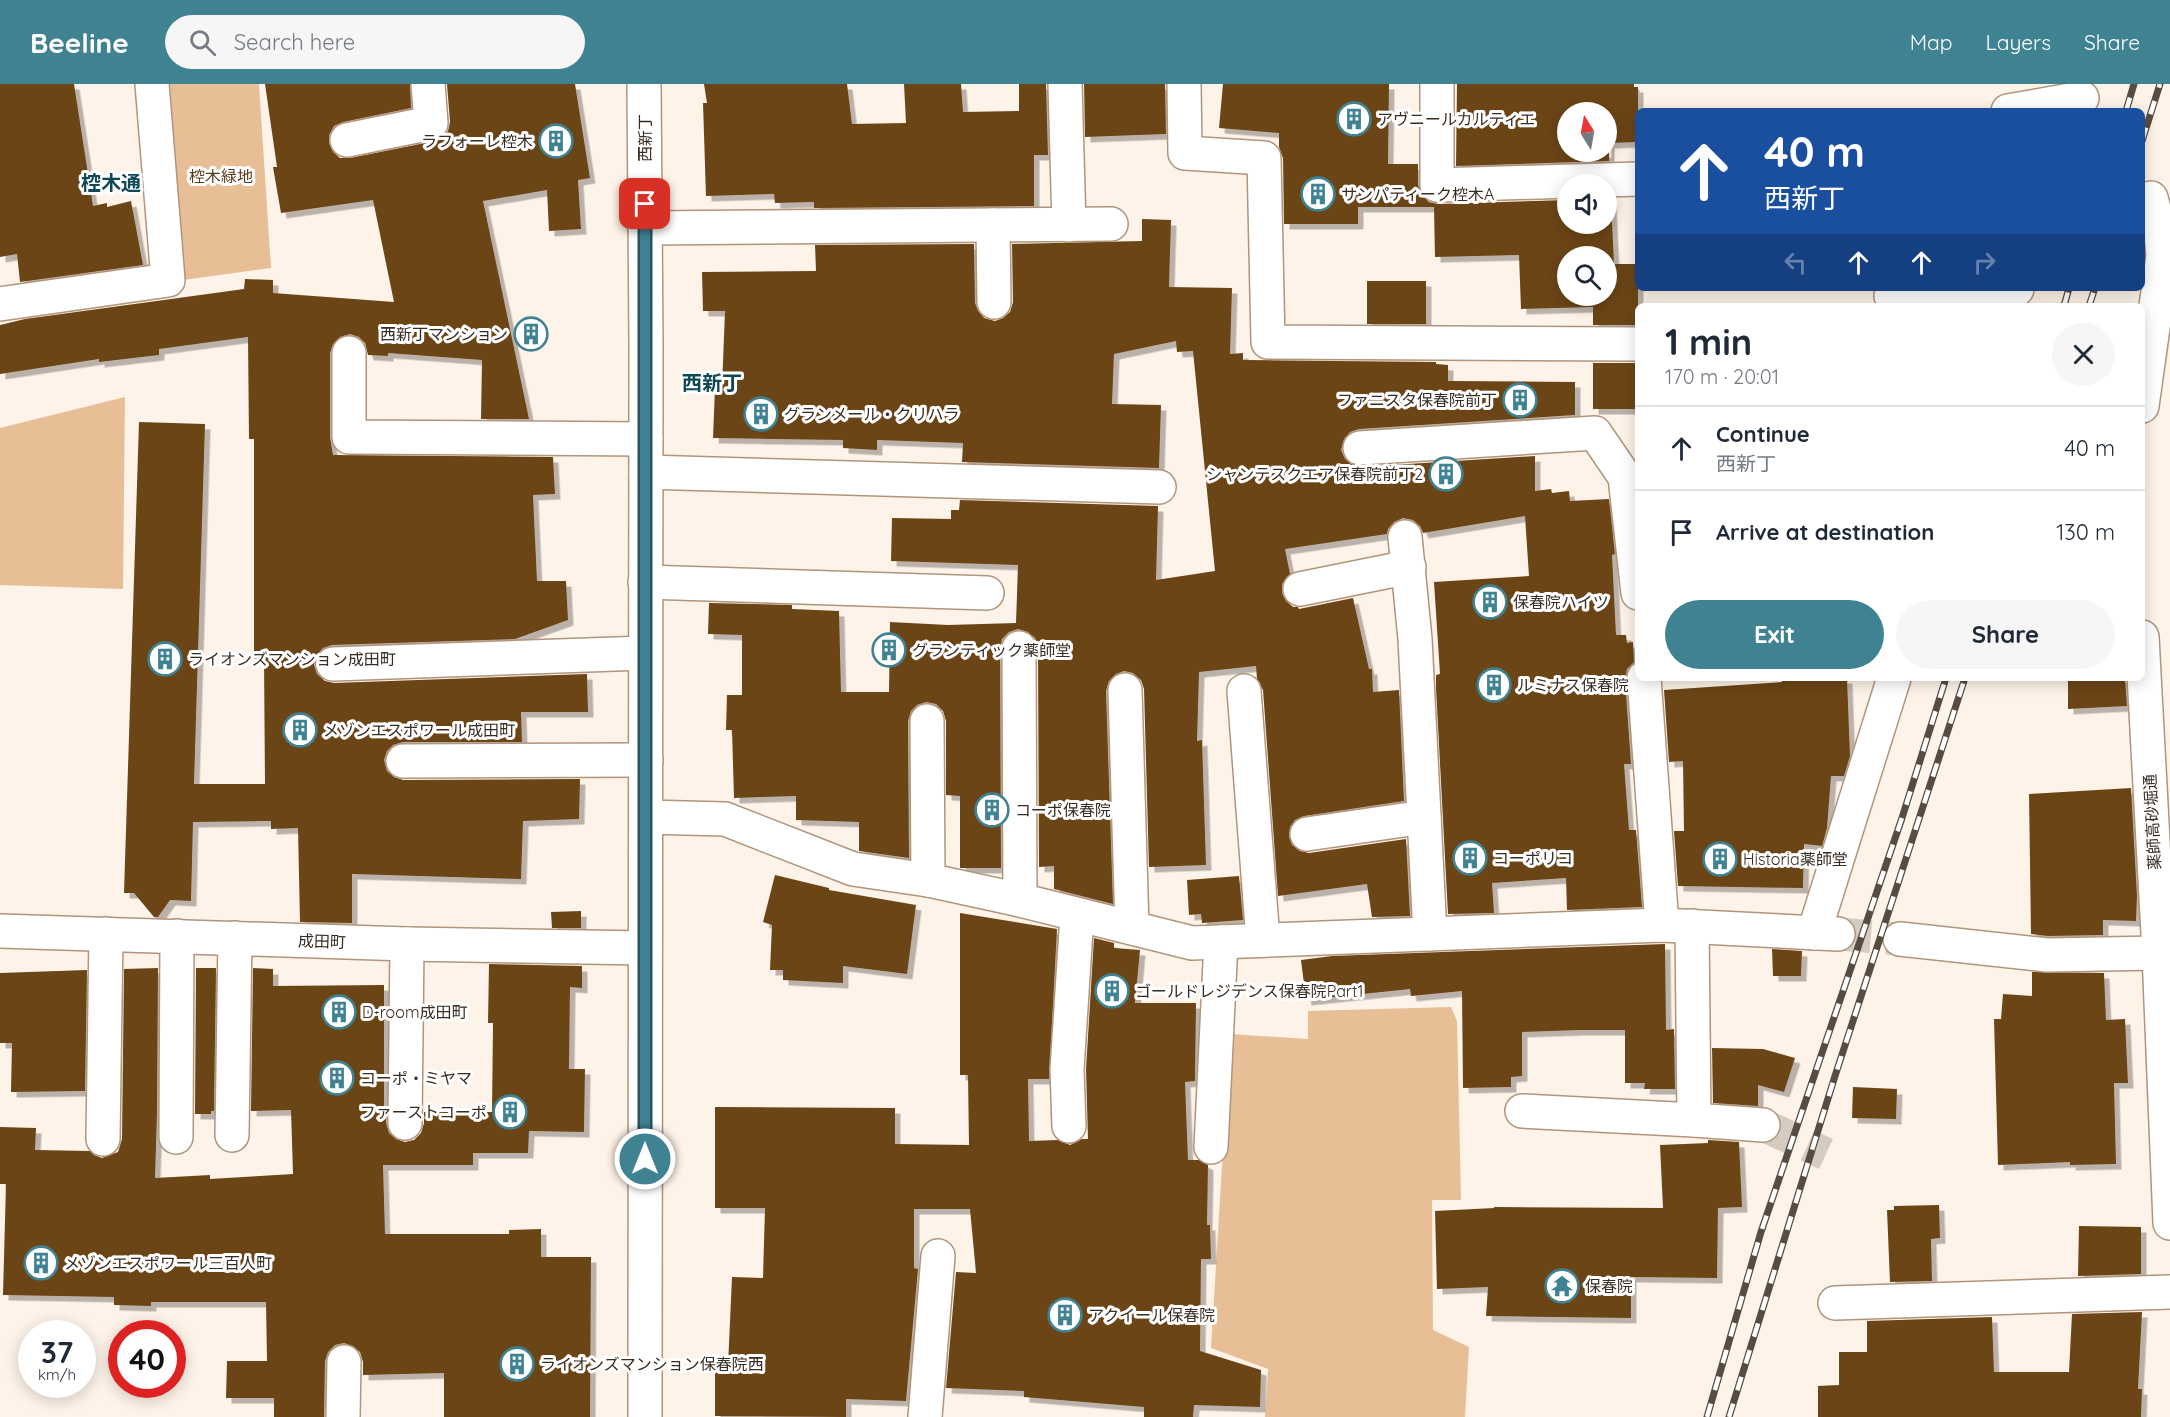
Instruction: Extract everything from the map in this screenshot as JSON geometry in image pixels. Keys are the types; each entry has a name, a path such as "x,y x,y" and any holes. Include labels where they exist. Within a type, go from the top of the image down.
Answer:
{"street":[{"path":"0,304 168,280 152,84"},
{"path":"347,140 431,123 428,84"},
{"name":"西新丁","path":"644,84 645,1417"},
{"path":"1065,84 1069,225"},
{"path":"1184,84 1185,153 1264,158 1268,342 1635,344"},
{"path":"1437,84 1437,185 1635,179"},
{"path":"2026,108 2086,98"},
{"path":"2145,396 2158,353 2163,256 2162,234 2151,198"},
{"path":"645,228 1111,224"},
{"path":"993,225 994,302"},
{"path":"1891,296 1935,291"},
{"path":"349,353 349,436 646,440"},
{"path":"1360,447 1595,433 1625,477 1635,540"},
{"path":"646,472 1159,487"},
{"path":"1300,589 1407,552 1430,934"},
{"path":"645,582 987,593"},
{"path":"1019,648 1020,900"},
{"path":"333,664 645,653"},
{"path":"1644,681 1677,926 1694,1120"},
{"path":"645,817 725,819 853,869 928,880 1020,900 1192,943 1677,926 1826,933 1893,681"},
{"name":"薬師高砂堀通","path":"2144,681 2170,1223"},
{"path":"1125,690 1132,928"},
{"path":"1244,692 1263,940"},
{"path":"927,721 928,880"},
{"path":"404,761 646,759"},
{"path":"1307,834 1424,817"},
{"path":"1069,1126 1067,1069 1077,915"},
{"name":"成田町","path":"0,931 407,944 645,948"},
{"path":"103,1139 106,934"},
{"path":"176,1137 177,936"},
{"path":"232,1135 235,938"},
{"path":"1900,939 2047,955 2159,953"},
{"path":"1211,1147 1221,942"},
{"path":"405,1123 407,944"},
{"path":"1522,1112 1763,1125"},
{"path":"925,1417 938,1256"},
{"path":"1835,1303 2170,1292"},
{"path":"343,1417 344,1362"}],"green space":[{"name":"椌木緑地","path":"170,84 259,84 271,268 183,280"},
{"path":"125,397 123,589 0,585 0,428"},
{"path":"1451,1007 1457,1021 1461,1200 1432,1200 1433,1330 1469,1347 1465,1417 1265,1417 1268,1369 1211,1348 1230,1034 1308,1039 1308,1011"}],"building":[{"path":"0,84 74,84 93,206 107,203 107,207 131,201 143,265 20,282 17,254 0,257"},
{"path":"265,84 410,84 411,108 343,122 334,126 329,135 329,143 333,152 340,158 350,158 442,138 448,131 450,122 447,84 575,84 590,178 578,180 581,229 549,231 547,190 483,201 529,419 481,419 482,360 388,353 388,356 368,355 365,343 359,337 350,334 340,337 333,344 330,353 330,437 333,455 553,457 555,494 533,495 537,581 566,581 568,620 515,639 332,645 323,648 316,656 314,665 317,674 325,681 334,683 587,674 588,712 521,712 522,742 403,742 393,745 387,751 384,760 387,771 403,780 580,779 579,819 523,821 521,879 352,874 352,923 300,922 298,828 271,829 271,821 193,822 191,901 170,900 158,917 154,917 134,893 124,893 139,422 205,424 194,784 265,784 264,659 254,659 254,439 249,439 248,337 159,349 159,355 99,362 99,359 0,374 0,325 25,319 244,289 245,279 273,280 273,293 394,302 373,200 281,213 273,167 277,167"},
{"path":"704,84 847,84 852,124 906,123 904,84 961,84 963,112 1019,111 1019,84 1046,84 1048,155 1034,155 1034,206 814,208 814,202 775,203 774,194 706,196 703,103 707,103"},
{"path":"1084,84 1165,84 1166,134 1085,137"},
{"path":"1223,84 1389,84 1388,164 1418,164 1418,185 1421,194 1429,202 1438,204 1557,200 1557,234 1613,234 1613,246 1557,246 1557,306 1617,306 1617,264 1635,264 1635,291 1638,291 1638,303 1635,303 1635,325 1593,325 1593,307 1521,309 1519,255 1435,257 1434,207 1358,207 1358,224 1284,224 1283,158 1279,147 1279,133 1219,128"},
{"path":"1457,84 1634,84 1634,87 1638,87 1638,108 1635,108 1635,142 1617,143 1617,102 1557,102 1557,162 1578,162 1456,166"},
{"path":"1142,219 1171,220 1169,287 1232,288 1230,354 1243,353 1243,360 1436,362 1436,364 1448,365 1448,381 1575,382 1575,415 1359,429 1350,432 1344,439 1341,450 1345,459 1361,467 1535,456 1535,491 1551,489 1552,493 1569,491 1570,501 1609,499 1615,554 1612,555 1616,635 1626,635 1627,643 1633,642 1634,662 1627,669 1625,679 1631,764 1624,764 1629,830 1636,830 1642,907 1567,910 1566,878 1492,883 1494,913 1448,914 1436,688 1436,675 1440,674 1434,582 1529,576 1525,516 1423,533 1420,526 1413,520 1403,518 1394,522 1387,534 1285,549 1290,574 1282,584 1282,593 1286,601 1299,609 1353,598 1369,669 1372,669 1373,692 1399,690 1404,801 1304,816 1295,820 1290,827 1289,837 1292,845 1300,851 1309,853 1406,839 1410,916 1372,917 1367,884 1278,896 1263,690 1257,679 1256,666 1199,672 1197,741 1202,740 1206,865 1149,867 1144,689 1141,680 1133,673 1124,671 1116,674 1109,681 1106,691 1113,904 1054,889 1054,866 1039,867 1038,648 1035,638 1028,632 1018,629 1009,632 1002,639 1000,648 1001,868 960,868 960,796 946,795 946,721 943,711 936,704 926,702 917,705 911,711 908,721 909,858 859,851 859,822 796,820 796,796 734,798 732,730 726,730 727,695 742,695 742,635 708,634 709,603 792,605 792,609 839,611 841,692 889,692 890,622 948,625 1016,623 1018,565 891,561 892,518 951,519 951,510 959,510 960,500 1158,506 1156,580 1215,571 1193,351 1177,352 1176,341 1114,354 1112,404 1161,405 1159,468 962,462 963,443 877,440 877,450 843,448 843,440 713,438 715,388 722,388 725,311 703,311 702,272 816,271 815,245 974,244 975,303 984,318 995,321 1010,312 1013,302 1012,244 1142,241"},
{"path":"1367,281 1426,281 1426,324 1367,324"},
{"path":"1593,363 1635,363 1635,409 1593,409"},
{"path":"1847,681 1850,756 1844,776 1831,776 1827,828 1822,846 1804,844 1803,888 1678,886 1674,831 1684,831 1683,761 1669,762 1664,690 1782,682"},
{"path":"2068,681 2125,681 2127,706 2068,709"},
{"path":"2131,788 2137,896 2136,921 2103,920 2103,935 2031,934 2029,794"},
{"path":"775,875 829,888 829,890 916,905 907,974 843,966 843,983 783,980 783,970 770,970 772,925 763,922"},
{"path":"1239,876 1243,920 1202,923 1201,914 1189,915 1187,880"},
{"path":"581,911 581,928 552,928 551,912"},
{"path":"960,913 1057,929 1049,1079 1028,1079 1029,1141 1058,1140 1070,1145 1082,1139 1088,1139 1086,1069 1094,938 1114,943 1114,948 1140,950 1135,1003 1196,1003 1195,1081 1185,1082 1188,1160 1199,1160 1208,1165 1207,1225 1210,1225 1211,1259 1201,1259 1200,1351 1261,1370 1260,1407 1194,1405 1193,1417 1144,1417 1144,1407 1024,1397 1024,1391 946,1388 956,1272 976,1273 970,1209 914,1209 914,1268 918,1269 906,1401 846,1399 846,1417 715,1416 715,1366 728,1366 732,1277 763,1278 765,1208 715,1208 715,1107 895,1108 895,1144 969,1145 968,1075 960,1075"},
{"path":"1665,944 1666,1030 1674,1029 1675,1089 1644,1089 1645,1083 1625,1083 1625,1030 1522,1032 1522,1076 1511,1077 1511,1087 1463,1088 1462,991 1411,996 1410,989 1306,1000 1301,960 1332,956"},
{"path":"1772,949 1802,951 1801,976 1773,976"},
{"path":"489,964 582,966 582,988 570,987 569,1069 585,1069 584,1132 529,1131 528,1153 473,1153 473,1165 383,1165 385,1234 509,1234 509,1230 541,1229 541,1257 591,1257 590,1417 444,1417 444,1373 363,1375 360,1352 344,1343 335,1345 328,1352 325,1361 324,1417 274,1417 274,1398 226,1398 227,1361 267,1361 266,1302 151,1302 151,1306 114,1305 114,1297 3,1295 6,1184 0,1184 0,1127 36,1128 35,1150 90,1151 102,1158 118,1152 122,1139 124,969 158,968 155,1178 210,1175 210,1179 293,1174 291,1110 251,1111 253,968 273,969 273,986 384,985 384,1111 386,1111 389,1133 405,1142 414,1140 421,1133 424,1112 492,1112 493,1023 488,1023"},
{"path":"196,968 216,968 214,1111 211,1111 211,1114 195,1114"},
{"path":"87,970 85,1091 11,1092 12,1043 0,1043 0,973"},
{"path":"2032,972 2104,973 2106,1020 2125,1019 2128,1083 2114,1083 2116,1164 2070,1165 2070,1162 1998,1165 1994,1019 2001,1019 2003,994 2032,996"},
{"path":"1712,1048 1763,1049 1795,1058 1784,1092 1758,1085 1758,1106 1713,1103"},
{"path":"1853,1087 1897,1089 1896,1119 1852,1118"},
{"path":"1708,1140 1739,1142 1742,1207 1718,1208 1717,1278 1631,1277 1631,1318 1486,1316 1488,1287 1437,1289 1435,1211 1494,1207 1663,1208 1660,1145 1708,1143"},
{"path":"1939,1205 1940,1238 1931,1239 1932,1281 1890,1282 1887,1210 1894,1210 1894,1206"},
{"path":"2079,1226 2141,1227 2141,1274 2078,1276"},
{"path":"2142,1312 2138,1389 2142,1389 2141,1417 1818,1417 1818,1386 1839,1385 1839,1352 1867,1352 1867,1321 1992,1317 1994,1372 2069,1372 2072,1314"}],"tunnel":[{"path":"1838,934 1900,939"},
{"path":"1763,1125 1826,1154"}],"railway":[{"path":"2127,108 2134,84"},
{"path":"2145,132 2160,84"},
{"path":"2065,303 2068,291"},
{"path":"2090,303 2094,291"},
{"path":"1707,1417 1761,1232 1902,818 1945,681"},
{"path":"1729,1417 1835,1076 1964,681"}],"place":[{"name":"アヴニールカルティエ","path":"1354,119"},
{"name":"ラフォーレ椌木","path":"556,141"},
{"name":"サンパティーク椌木A","path":"1318,194"},
{"name":"西新丁マンション","path":"531,334"},
{"name":"ファニスタ保春院前丁","path":"1520,400"},
{"name":"グランメール・クリハラ","path":"761,414"},
{"name":"シャンテスクエア保春院前丁2","path":"1446,474"},
{"name":"保春院ハイツ","path":"1490,602"},
{"name":"グランティック薬師堂","path":"889,650"},
{"name":"ライオンズマンション成田町","path":"165,659"},
{"name":"ルミナス保春院","path":"1494,685"},
{"name":"メゾンエスポワール成田町","path":"300,730"},
{"name":"コーポ保春院","path":"992,810"},
{"name":"コーポリコ","path":"1470,858"},
{"name":"Historia薬師堂","path":"1720,859"},
{"name":"ゴールドレジデンス保春院Part1","path":"1112,991"},
{"name":"D-room成田町","path":"339,1012"},
{"name":"コーポ・ミヤマ","path":"337,1078"},
{"name":"ファーストコーポ","path":"510,1112"},
{"name":"メゾンエスポワール三百人町","path":"41,1263"},
{"name":"保春院","path":"1562,1286"},
{"name":"アクイール保春院","path":"1065,1315"},
{"name":"ライオンズマンション保春院西","path":"517,1364"}],"district":[{"name":"椌木通","path":"111,182"},
{"name":"西新丁","path":"712,382"}],"route":[{"path":"645,204 645,1159"}]}
